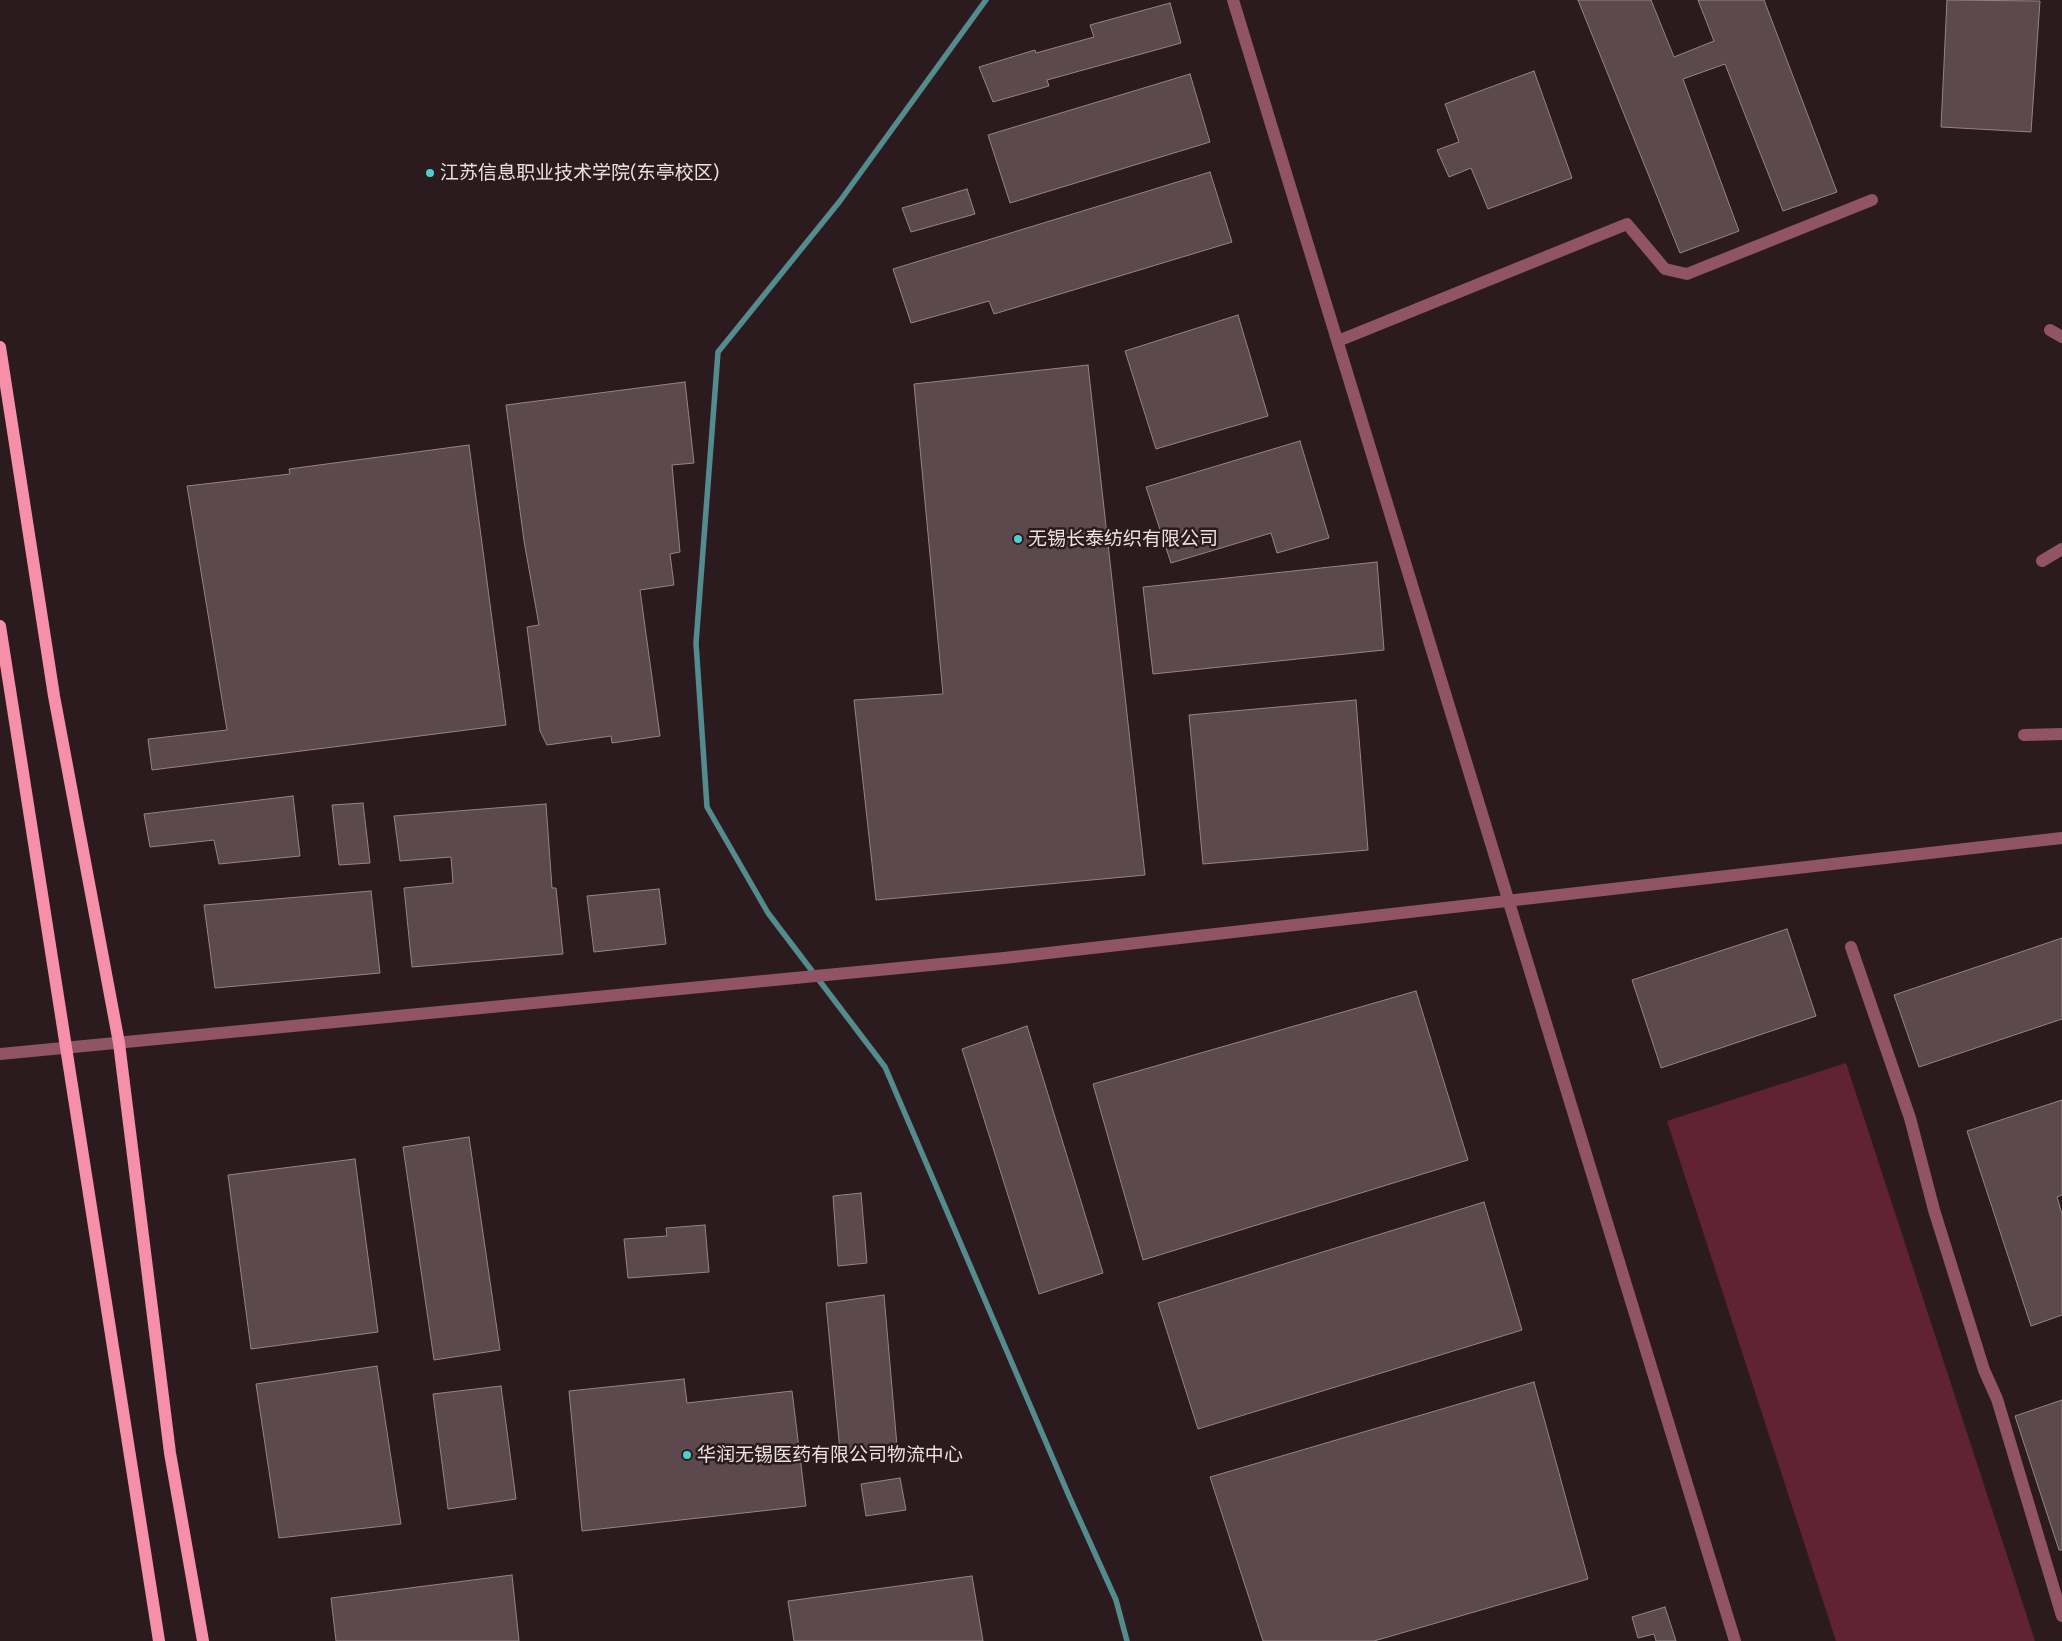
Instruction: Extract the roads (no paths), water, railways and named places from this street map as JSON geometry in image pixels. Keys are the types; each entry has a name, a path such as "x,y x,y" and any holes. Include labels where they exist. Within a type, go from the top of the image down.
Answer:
{"main road":[{"path":"0,347 54,696 119,1043 170,1453 203,1641"},
{"path":"0,626 159,1641"}],"street":[{"path":"1233,0 1735,1641"},
{"path":"1338,341 1627,224 1665,269 1687,274 1872,200"},
{"path":"2050,330 2062,337"},
{"path":"2042,561 2062,549"},
{"path":"2024,735 2062,734"},
{"path":"0,1054 1004,958 2062,838"},
{"path":"1851,947 1910,1118 1934,1210 1984,1370 1997,1399 2062,1616"}],"waterway":[{"path":"986,0 840,201 718,352 696,643 707,807 768,913 885,1067 1069,1496 1116,1600 1127,1641"}],"place":[{"name":"江苏信息职业技术学院(东亭校区)","path":"430,173"},
{"name":"无锡长泰纺织有限公司","path":"1018,539"},
{"name":"华润无锡医药有限公司物流中心","path":"687,1455"}]}
